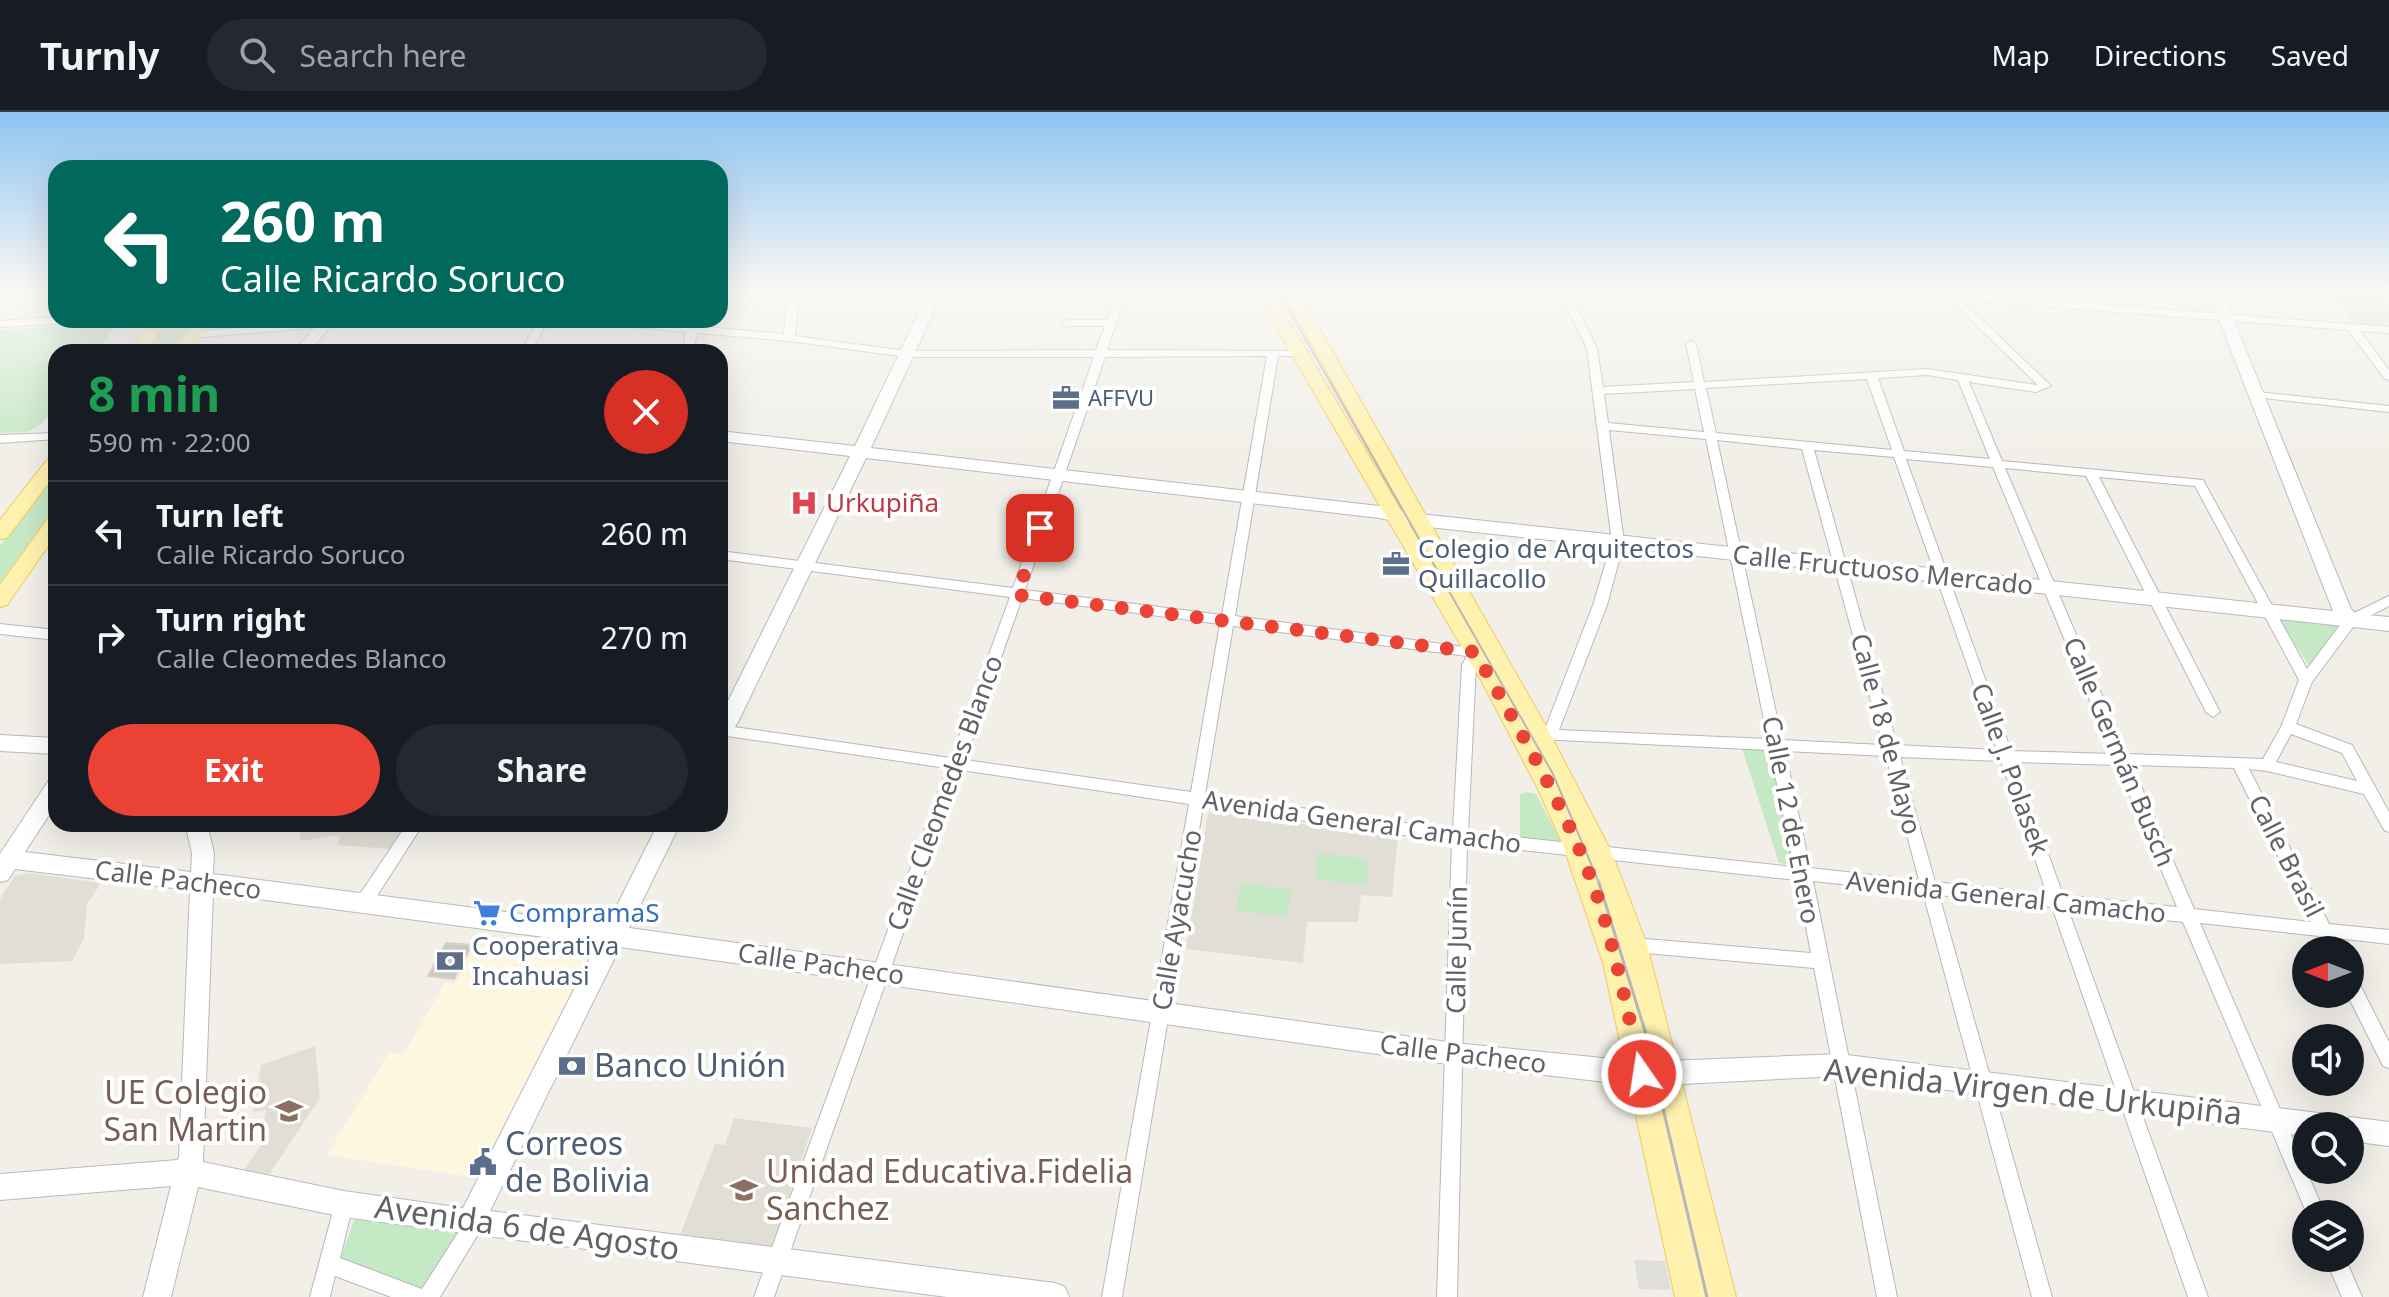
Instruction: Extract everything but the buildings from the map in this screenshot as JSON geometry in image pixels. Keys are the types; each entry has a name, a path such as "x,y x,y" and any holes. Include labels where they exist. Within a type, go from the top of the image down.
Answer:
{"main road":[{"path":"728,722 904,344"},
{"path":"900,353 905,344"},
{"path":"1298,344 1400,514 1545,733 1590,852 1634,945 1690,1297"},
{"path":"1316,344 1400,514 1590,852 1602,910 1655,1074 1721,1297"},
{"path":"2237,344 2354,615"},
{"name":"Calle Fructuoso Mercado","path":"728,437 2048,584 2389,616"},
{"path":"0,533 48,470"},
{"path":"0,600 48,532"},
{"path":"728,693 799,564"},
{"name":"Calle Fructuoso Mercado","path":"2354,615 2389,624"},
{"path":"0,743 48,746"},
{"path":"3,863 48,798"},
{"path":"157,1297 192,1156 203,853 198,832"},
{"path":"474,1222 665,832"},
{"name":"Calle Pacheco","path":"3,863 364,902 1455,1054 1655,1074"},
{"name":"Avenida Virgen de Urkupiña","path":"1655,1074 1839,1065 2292,1122"},
{"path":"2364,1131 2389,1134"},
{"name":"Avenida 6 de Agosto","path":"0,1187 187,1172 344,1204 1055,1297"}],"street":[{"path":"836,344 900,353 1304,353"},
{"name":"Calle Cleomedes Blanco","path":"764,1297 1105,344"},
{"path":"1590,344 1618,537 1600,605 1545,733 2005,756 2238,763 2267,765 2368,789"},
{"name":"Calle 12 de Enero","path":"1691,344 1804,875 1887,1297"},
{"path":"1598,391 1927,372 2036,389 2046,386 2003,344"},
{"path":"2364,344 2389,377"},
{"name":"Calle Ayacucho","path":"1112,1297 1273,354"},
{"name":"Calle J. Polasek","path":"1871,375 2198,1297"},
{"name":"Calle Germán Busch","path":"1962,377 1996,465 2310,1200"},
{"path":"2258,395 2389,409"},
{"path":"1603,426 2199,483 2306,680"},
{"path":"0,439 48,436"},
{"name":"Calle 18 de Mayo","path":"1808,448 2042,1297"},
{"path":"2091,474 2213,712"},
{"path":"728,556 1475,652"},
{"name":"Calle Brasil","path":"2267,765 2288,727 2306,680 2354,615 2389,600"},
{"path":"0,629 48,634"},
{"name":"Calle Junín","path":"1447,1297 1460,837 1469,665 1475,652"},
{"path":"2288,727 2347,749 2389,826"},
{"name":"Avenida General Camacho","path":"728,729 1460,837 2389,937"},
{"name":"Calle Brasil","path":"2238,763 2327,936"},
{"path":"364,902 410,832"},
{"path":"1634,945 1819,961"},
{"path":"2363,1008 2389,1060"},
{"path":"320,1297 344,1204"},
{"path":"429,1297 474,1222"},
{"path":"329,1264 417,1297"},
{"path":"2341,1272 2352,1297"}],"shaded area":[{"path":"1208,813 1398,837 1392,897 1361,895 1358,922 1307,922 1303,963 1186,949"},
{"path":"301,832 401,832 389,849 338,845 340,835 300,841"},
{"path":"29,873 101,883 87,904 84,939 72,961 0,964 0,899 15,876"},
{"path":"481,936 581,950 589,959 479,1178 327,1155 389,1053 405,1053 445,982 454,984"},
{"name":"UE Colegio San Martin","path":"315,1046 320,1098 269,1175 243,1172 270,1131 263,1127 266,1110 253,1112 261,1065"},
{"name":"Unidad Educativa.Fidelia Sanchez","path":"734,1118 812,1128 772,1248 680,1235 715,1144 725,1145"},
{"path":"1634,1260 1665,1261 1671,1290 1639,1289"}],"green space":[{"path":"0,344 48,344 48,416 28,431 0,433"},
{"path":"48,482 48,517 0,583 0,546"},
{"path":"2278,618 2335,623 2338,626 2313,667 2310,667"},
{"path":"1741,745 1771,747 1794,865 1779,863"},
{"path":"1526,792 1536,794 1562,844 1520,839 1520,795"},
{"path":"1318,853 1368,859 1366,885 1315,879"},
{"path":"1241,883 1291,890 1287,917 1236,910"},
{"path":"356,1216 468,1232 428,1294 340,1259"}],"tram line":[{"path":"1308,344 1553,774 1600,885"},
{"path":"1599,883 1645,1031 1707,1297"}],"place":[{"name":"AFFVU","path":"1066,398"},
{"name":"Urkupiña","path":"804,503"},
{"name":"Colegio de Arquitectos Quillacollo","path":"1396,564"},
{"name":"CompramaS","path":"487,913"},
{"name":"Cooperativa Incahuasi","path":"450,961"},
{"name":"Banco Unión","path":"572,1066"},
{"name":"UE Colegio San Martin","path":"289,1111"},
{"name":"Correos de Bolivia","path":"483,1162"},
{"name":"Unidad Educativa.Fidelia Sanchez","path":"744,1190"}],"route":[{"path":"1040,528 1017,595 1475,652 1525,741 1581,852 1602,910 1642,1074"}]}
